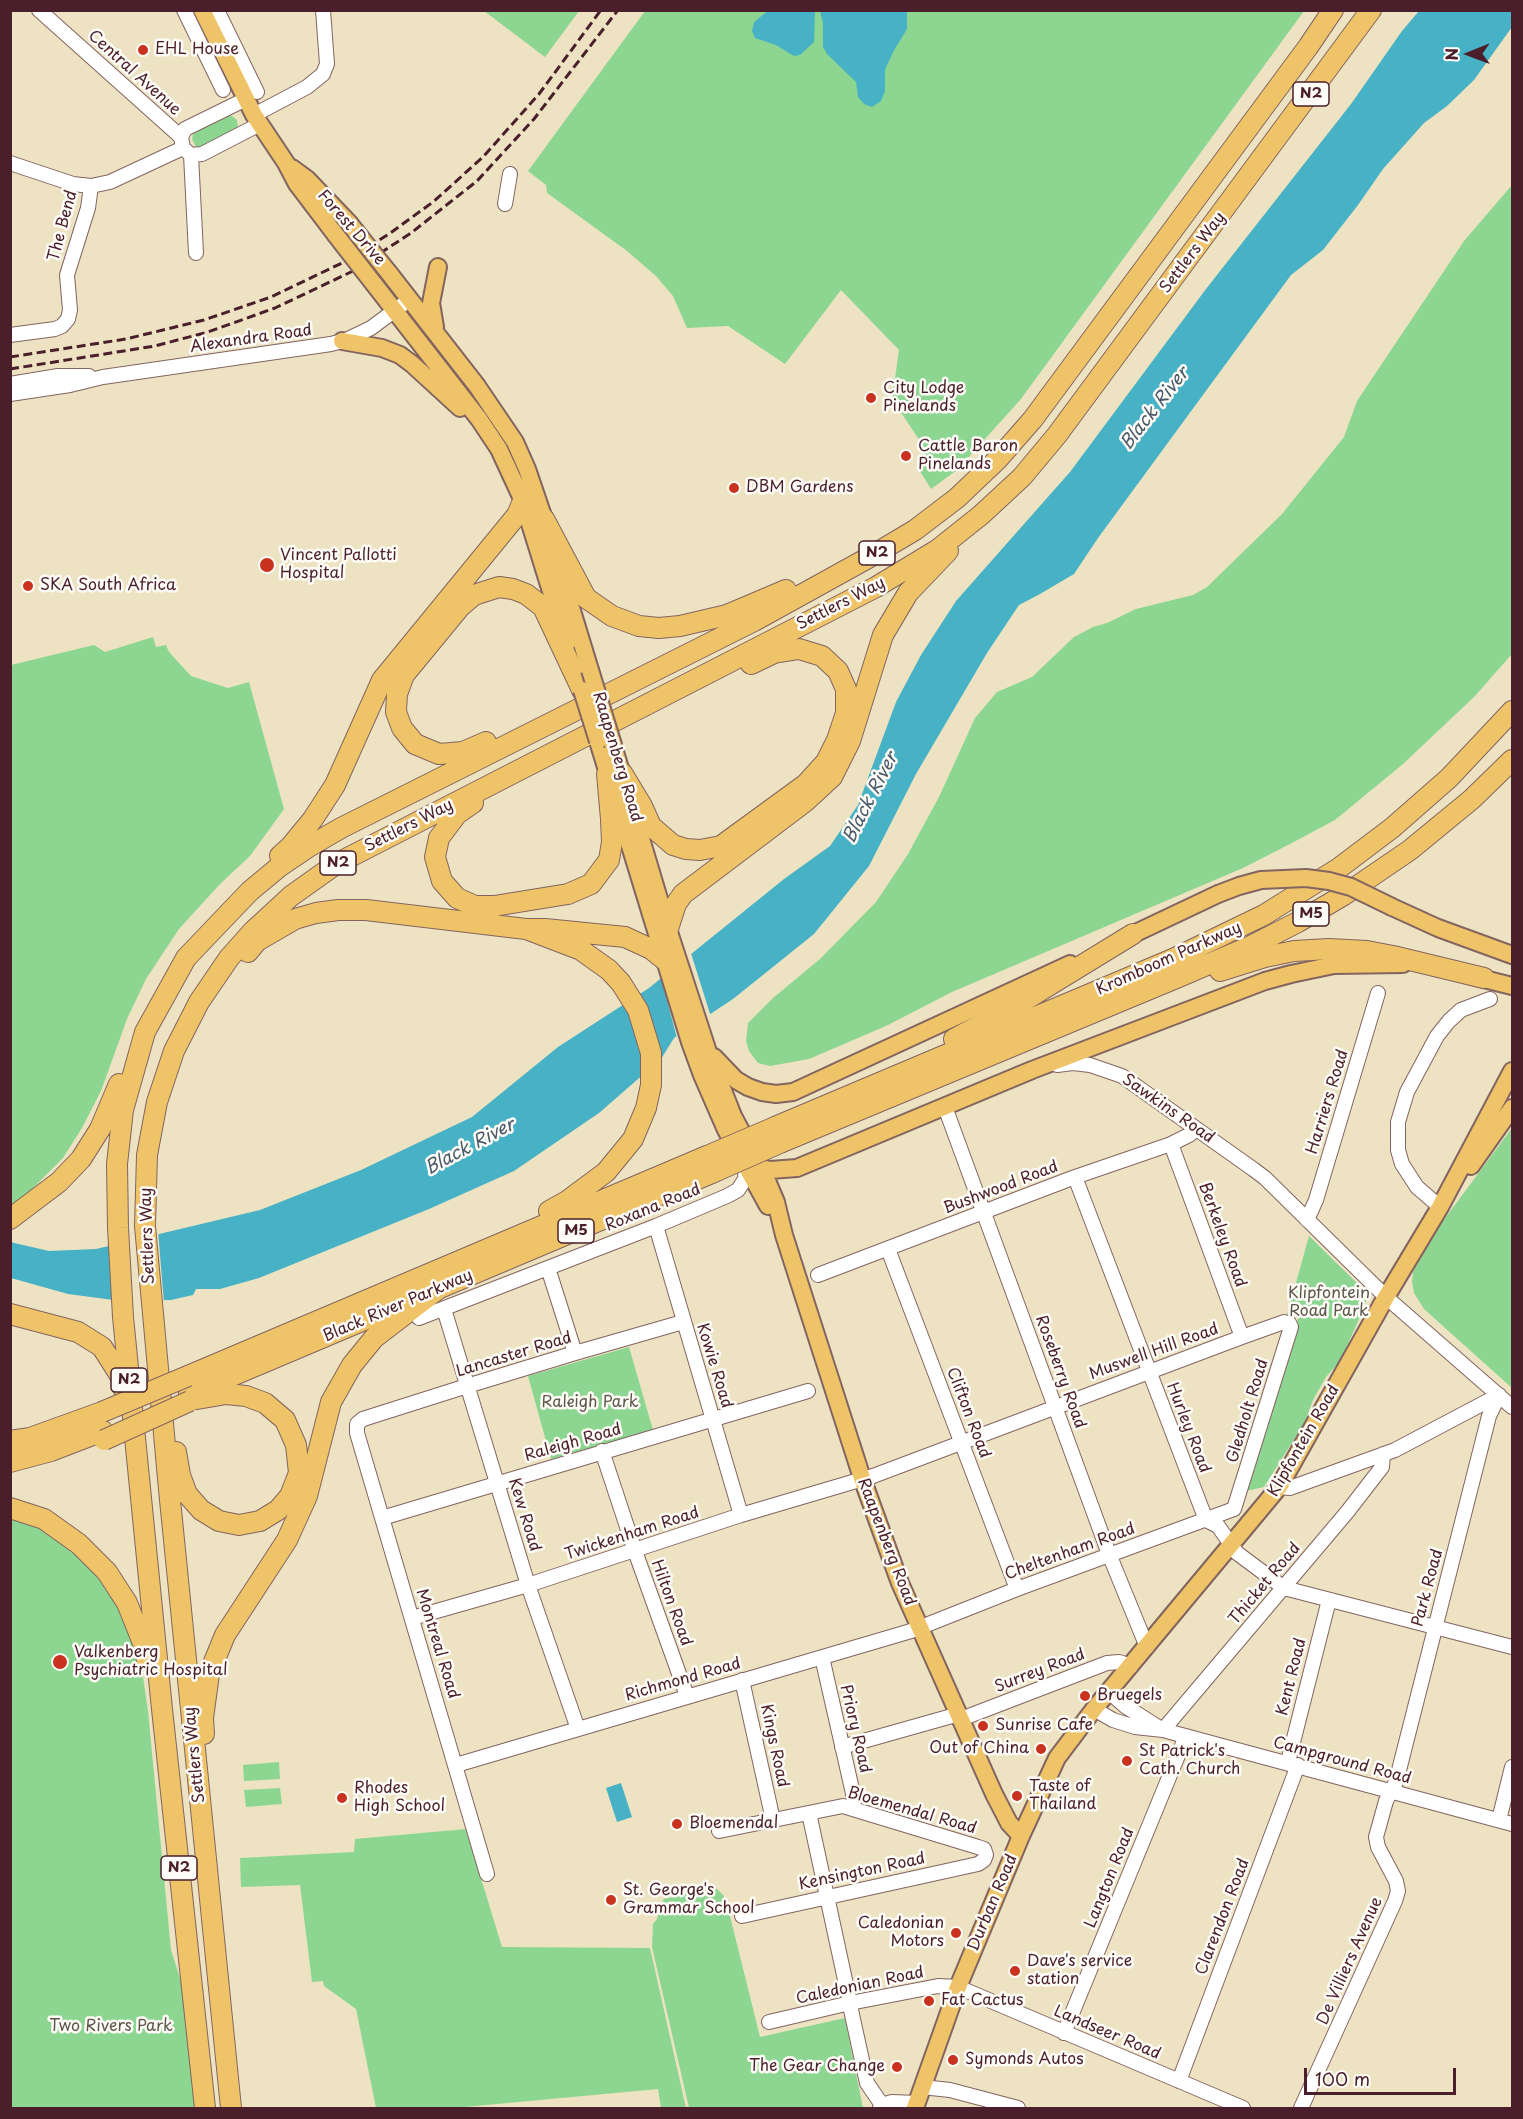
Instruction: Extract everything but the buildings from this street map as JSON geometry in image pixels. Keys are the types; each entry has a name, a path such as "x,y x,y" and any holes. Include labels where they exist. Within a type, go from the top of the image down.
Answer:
{"highway":[{"name":"Settlers Way","path":"205,2109 123,1317 118,1228 117,1164 123,1110 145,1032 186,958 250,891 294,856 341,828 754,621 915,530 957,498 984,474 1022,433 1287,76 1333,10"},
{"name":"Settlers Way","path":"231,2109 145,1226 147,1155 157,1102 174,1051 204,996 230,958 253,931 305,885 353,855 892,578 937,550 969,526 1015,483 1057,435 1371,10"},
{"path":"250,891 250,883 290,847 313,819 335,785 382,680 517,515 523,501"},
{"path":"544,519 586,598 612,616 639,626 658,628 680,626 728,615 817,575 868,558"},
{"path":"668,929 676,904 683,894 806,801 832,777 850,741 883,635 908,593 969,526"},
{"path":"582,678 543,607 526,594 499,587 474,595 460,607 404,675 397,694 396,712 402,728 415,744 439,754 463,752 573,702 635,681"},
{"path":"615,773 642,806 651,825 668,842 686,849 700,850 721,846 806,784 826,762 837,740 846,713 846,689 838,671 822,656 799,649 774,653 677,699 635,709"},
{"name":"Kromboom Parkway","path":"779,1135 846,1097 1173,959 1240,927 1289,900 1346,863 1407,816 1469,759 1512,711"},
{"name":"Kromboom Parkway","path":"779,1135 1079,1019 1251,946 1321,909 1388,866 1472,799 1512,760"},
{"path":"508,775 457,814 439,838 435,857 442,881 457,898 474,906 494,906 567,894 591,884 609,860 611,851 615,773"},
{"path":"204,996 230,972 257,941 295,919 338,910 366,910 526,930 545,929 625,937 670,961"},
{"path":"440,1269 567,1201 606,1172 633,1139 646,1108 651,1085 651,1053 638,1010 621,983 609,970 581,950 526,930"},
{"path":"846,1097 1017,1005 1133,934"},
{"path":"1079,1019 1265,957 1294,951 1329,949 1367,951 1484,978"},
{"path":"13,1217 59,1182 81,1159 100,1129 115,1095 126,1061 145,1032"},
{"name":"Black River Parkway","path":"189,1390 440,1269 779,1135"},
{"name":"Black River Parkway","path":"10,1462 51,1451 99,1425 438,1289 710,1164"},
{"path":"203,1835 206,1760 203,1718 209,1674 225,1635 291,1531 308,1496 331,1402 351,1365 374,1338 438,1289"},
{"path":"10,1314 78,1332 102,1347 121,1377 136,1443"},
{"path":"162,1416 176,1450 180,1475 187,1494 201,1510 219,1521 239,1525 260,1521 278,1510 290,1496 299,1473 296,1445 285,1420 265,1403 246,1396 189,1390"},
{"path":"10,1433 99,1425"},
{"name":"Black River Parkway","path":"10,1441 99,1425"},
{"path":"10,1508 44,1519 79,1544 107,1572 127,1603 145,1648 152,1691 162,1709"},
{"path":"196,2028 198,2109"},
{"path":"225,2053 240,2109"}],"main road":[{"name":"Forest Drive","path":"202,10 251,95 257,120 286,163 297,184 395,311"},
{"name":"Forest Drive","path":"286,163 307,178 350,223 409,299"},
{"path":"437,334 431,303 438,267"},
{"name":"Raapenberg Road","path":"409,299 477,386 515,442 544,519 582,678"},
{"name":"Raapenberg Road","path":"395,311 493,440 511,472 523,501 668,929 670,961"},
{"path":"342,341 382,348 400,355 493,440"},
{"name":"Raapenberg Road","path":"615,773 670,961 694,1030 713,1101 776,1202 784,1235 862,1478 900,1583 1009,1823 1021,1836"},
{"path":"707,1049 724,1069 748,1087 776,1094 793,1092 906,1042 1218,894 1261,880 1306,878 1351,887 1438,928 1512,955"},
{"path":"1032,1070 1265,981 1334,965 1394,963 1484,978 1512,986"},
{"name":"Raapenberg Road","path":"694,1030 707,1049 724,1096 784,1235"},
{"name":"Sawkins Road","path":"753,1166 770,1170 797,1168 1032,1070"},
{"name":"Klipfontein Road","path":"1094,1709 1279,1487 1386,1297 1440,1207 1512,1071"},
{"name":"Klipfontein Road","path":"1440,1207 1512,1108"},
{"path":"776,1202 779,1185 791,1177 797,1168"},
{"name":"Durban Road","path":"916,2106 958,1987 1021,1836 1058,1758 1094,1709"}],"street":[{"name":"Central Avenue","path":"39,10 185,147"},
{"path":"184,10 223,90"},
{"path":"196,253 182,132 251,95 217,10"},
{"path":"10,163 73,184 90,186 119,179 185,147 202,154 307,87 323,74 327,64 323,10"},
{"path":"505,204 510,174"},
{"name":"The Bend","path":"10,335 55,329 63,326 68,319 70,310 67,275 88,208 90,186"},
{"name":"Alexandra Road","path":"10,394 70,385 103,377 342,341 376,325 409,299"},
{"name":"Alexandra Road","path":"10,384 57,376 103,377"},
{"name":"Harriers Road","path":"1307,1220 1316,1200 1378,993"},
{"path":"1440,1207 1417,1187 1402,1164 1398,1150 1398,1122 1407,1092 1437,1036 1461,1010 1490,999"},
{"name":"Sawkins Road","path":"1032,1070 1073,1063 1113,1071 1265,1178 1386,1297 1512,1407"},
{"name":"Roseberry Road","path":"945,1107 1109,1554 1147,1647"},
{"name":"Bushwood Road","path":"818,1275 1171,1144 1195,1130"},
{"name":"Berkeley Road","path":"1171,1144 1242,1337"},
{"name":"Roxana Road","path":"419,1318 727,1196 738,1190 753,1166"},
{"name":"Hurley Road","path":"1075,1178 1206,1520 1218,1526 1228,1537 1237,1553 1284,1588"},
{"name":"Kowie Road","path":"656,1226 741,1515"},
{"name":"Clifton Road","path":"888,1249 1017,1589"},
{"path":"548,1268 575,1353"},
{"name":"Kew Road","path":"444,1309 528,1585 578,1729"},
{"name":"Lancaster Road","path":"357,1424 363,1419 467,1386 683,1323"},
{"name":"Muswell Hill Road","path":"862,1478 1277,1324 1289,1323"},
{"name":"Gledholt Road","path":"1234,1509 1290,1332 1289,1323"},
{"name":"Raleigh Road","path":"382,1518 808,1391"},
{"path":"1279,1487 1290,1488 1395,1450 1499,1395"},
{"name":"Park Road","path":"1391,1791 1396,1782 1490,1413 1499,1395"},
{"name":"Montreal Road","path":"357,1424 357,1433 487,1874"},
{"name":"Hilton Road","path":"602,1452 634,1551 687,1696"},
{"name":"Thicket Road","path":"1163,1730 1284,1588 1382,1467 1383,1454"},
{"name":"Twickenham Road","path":"412,1618 528,1585 862,1478"},
{"name":"Cheltenham Road","path":"919,1628 1109,1554 1234,1509"},
{"path":"1284,1588 1512,1647"},
{"name":"Kent Road","path":"1293,1764 1329,1600"},
{"name":"Richmond Road","path":"456,1765 919,1628"},
{"name":"Priory Road","path":"822,1657 854,1798 853,1809"},
{"name":"Surrey Road","path":"842,1747 960,1717 1107,1663 1119,1662 1131,1666"},
{"name":"Kings Road","path":"742,1680 773,1820"},
{"name":"Campground Road","path":"1110,1690 1125,1706 1163,1730"},
{"name":"Campground Road","path":"1094,1709 1113,1720 1135,1727 1163,1730 1512,1824"},
{"name":"Langton Road","path":"1064,2033 1186,1736"},
{"name":"Clarendon Road","path":"1179,2081 1293,1764"},
{"path":"1498,1820 1512,1767"},
{"name":"De Villiers Avenue","path":"1301,2109 1398,1891 1396,1881 1378,1847 1376,1837 1391,1791"},
{"name":"Bloemendal Road","path":"719,1831 843,1806 978,1846 984,1849 986,1855"},
{"path":"809,1812 867,2083 881,2107 897,2102 916,2106"},
{"name":"Kensington Road","path":"742,1916 978,1864 986,1855"},
{"name":"Caledonian Road","path":"769,2022 850,2007 946,1985 958,1987"},
{"name":"Landseer Road","path":"958,1987 1243,2109"},
{"path":"922,2087 950,2090 1018,2109"}],"green space":[{"path":"484,11 579,11 545,57"},
{"path":"645,11 1304,11 1021,399 957,470 931,489 918,468 926,450 892,399 899,350 841,290 785,364 728,326 687,328 673,296 656,276 627,251 547,193 546,185 528,171"},
{"path":"226,116 232,116 237,120 238,130 204,147 196,147 192,139 194,131"},
{"path":"1512,185 1512,654 1474,697 1403,764 1335,820 1243,868 952,992 886,1026 809,1059 770,1066 758,1063 749,1051 746,1041 748,1023 773,998 820,959 876,902 908,854 939,797 975,718 997,692 1032,677 1074,637 1093,627 1136,609 1193,595 1207,587 1282,514 1344,437 1357,401 1464,241"},
{"path":"153,637 156,647 166,645 169,652 191,676 228,688 249,682 284,809 250,856 220,884 179,929 146,979 127,1019 101,1091 82,1128 63,1158 11,1210 11,665 94,645 105,652"},
{"path":"1512,1128 1512,1388 1424,1309 1414,1293 1412,1282 1413,1272 1437,1229"},
{"name":"Klipfontein Road Park","path":"1309,1236 1361,1287 1366,1299 1365,1306 1340,1361 1326,1377 1313,1400 1305,1422 1264,1487 1242,1492 1298,1319 1295,1311 1287,1315"},
{"name":"Raleigh Park","path":"629,1347 653,1430 551,1459 528,1376"},
{"name":"Two Rivers Park","path":"11,1514 34,1522 91,1564 117,1600 141,1663 148,1711 171,1950 196,2028 198,2108 11,2108"},
{"path":"279,1762 280,1779 244,1781 243,1765"},
{"path":"280,1788 282,1804 246,1807 244,1790"},
{"path":"466,1829 502,1947 650,1948 686,2108 661,2108 658,2089 454,2108 376,2108 356,2009 324,1986 323,1981 312,1982 300,1885 241,1887 240,1858 354,1852 355,1839"},
{"path":"711,1888 717,1889 723,1895 727,1904 760,2037 845,2018 863,2108 689,2108 652,1947 653,1924 664,1899"}],"water":[{"path":"769,10 815,11 814,42 800,55 794,56 776,45 755,38 752,31 754,22"},
{"path":"820,11 907,11 907,29 885,70 885,91 881,101 872,107 864,104 858,97 856,82 827,54 823,47 823,23"},
{"name":"Black River","path":"1419,11 1512,11 1512,27 1474,80 1447,106 1424,123 1383,169 1323,250 1291,275 1074,574 1019,605 987,653 916,774 869,866 814,934 733,999 674,1038 661,1059 599,1113 514,1171 429,1209 259,1278 220,1289 196,1289 193,1295 171,1300 121,1301 68,1294 11,1278 10,1242 49,1251 96,1249 260,1210 361,1170 472,1117 558,1047 649,988 784,879 830,846 858,805 896,702 921,655 956,601 1070,472 1206,289 1351,104 1402,31"},
{"path":"621,1783 632,1817 617,1822 606,1788"}],"pier":[{"path":"690,950 711,1017 677,1038 660,974"},
{"path":"158,1231 164,1303 121,1304 111,1242"}],"railway":[{"path":"10,357 126,339 204,320 271,297 344,262 389,234 433,202 483,157 539,94 601,10"},
{"path":"10,369 155,346 208,332 275,308 353,271 411,233 477,181 534,119 618,10"}],"place":[{"name":"EHL House","path":"143,50"},
{"name":"City Lodge Pinelands","path":"871,398"},
{"name":"Cattle Baron Pinelands","path":"906,456"},
{"name":"DBM Gardens","path":"734,488"},
{"name":"Vincent Pallotti Hospital","path":"267,565"},
{"name":"SKA South Africa","path":"28,586"},
{"name":"Valkenberg Psychiatric Hospital","path":"60,1662"},
{"name":"Bruegels","path":"1085,1696"},
{"name":"Sunrise Cafe","path":"983,1726"},
{"name":"Out of China","path":"1041,1749"},
{"name":"St Patrick's Cath. Church","path":"1127,1761"},
{"name":"Taste of Thailand","path":"1017,1796"},
{"name":"Rhodes High School","path":"342,1798"},
{"name":"Bloemendal","path":"677,1824"},
{"name":"St. George's Grammar School","path":"611,1900"},
{"name":"Caledonian Motors","path":"956,1933"},
{"name":"Dave's service station","path":"1015,1971"},
{"name":"Fat Cactus","path":"929,2001"},
{"name":"Symonds Autos","path":"953,2060"},
{"name":"The Gear Change","path":"897,2067"}]}
